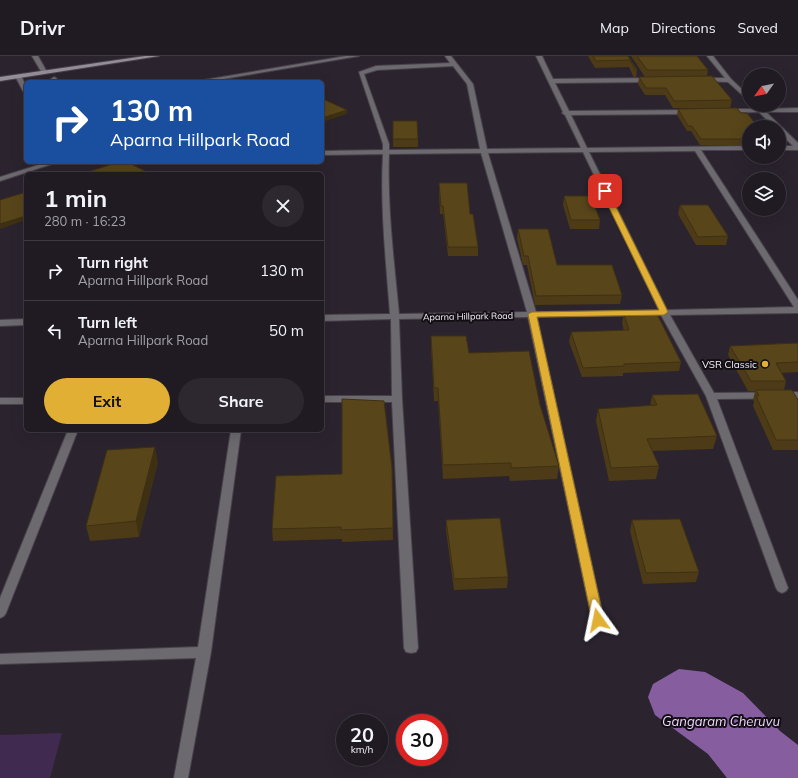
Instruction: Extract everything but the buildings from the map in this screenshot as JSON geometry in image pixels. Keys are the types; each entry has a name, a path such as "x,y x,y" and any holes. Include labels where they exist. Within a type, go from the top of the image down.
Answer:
{"street":[{"path":"35,56 42,70"},
{"path":"0,79 42,70 127,56"},
{"path":"0,74 156,56"},
{"path":"207,80 356,56"},
{"path":"448,56 470,84 484,152 532,314 598,620"},
{"path":"538,56 664,312 711,396 782,588"},
{"path":"710,56 729,80 742,92"},
{"path":"410,648 397,399 395,317 388,241 385,177 386,144 361,73 376,68 455,64"},
{"path":"639,74 643,80"},
{"path":"18,76 24,87"},
{"path":"550,81 659,80"},
{"path":"698,80 729,80"},
{"path":"786,110 798,110"},
{"path":"722,111 742,111"},
{"path":"565,113 698,112"},
{"path":"762,112 770,120"},
{"path":"786,136 798,147"},
{"path":"786,148 798,147"},
{"path":"324,153 742,148"},
{"path":"697,149 798,308"},
{"path":"0,179 49,164"},
{"name":"Aparna Hillpark Road","path":"324,318 798,308"},
{"path":"0,323 24,322"},
{"path":"711,396 737,397 798,395"},
{"path":"324,399 397,399"},
{"path":"0,401 24,401"},
{"path":"0,613 72,432"},
{"path":"181,778 204,652 236,432"},
{"path":"0,659 204,652"}],"shaded area":[{"path":"62,733 50,778 0,778 0,735"}],"water":[{"name":"Gangaram Cheruvu","path":"679,669 705,672 743,693 780,731 798,745 798,778 727,778 708,754 655,715 648,697 653,684"}],"place":[{"name":"VSR Classic","path":"765,364"}],"route":[{"path":"598,620 532,314 664,312 605,191"}]}
